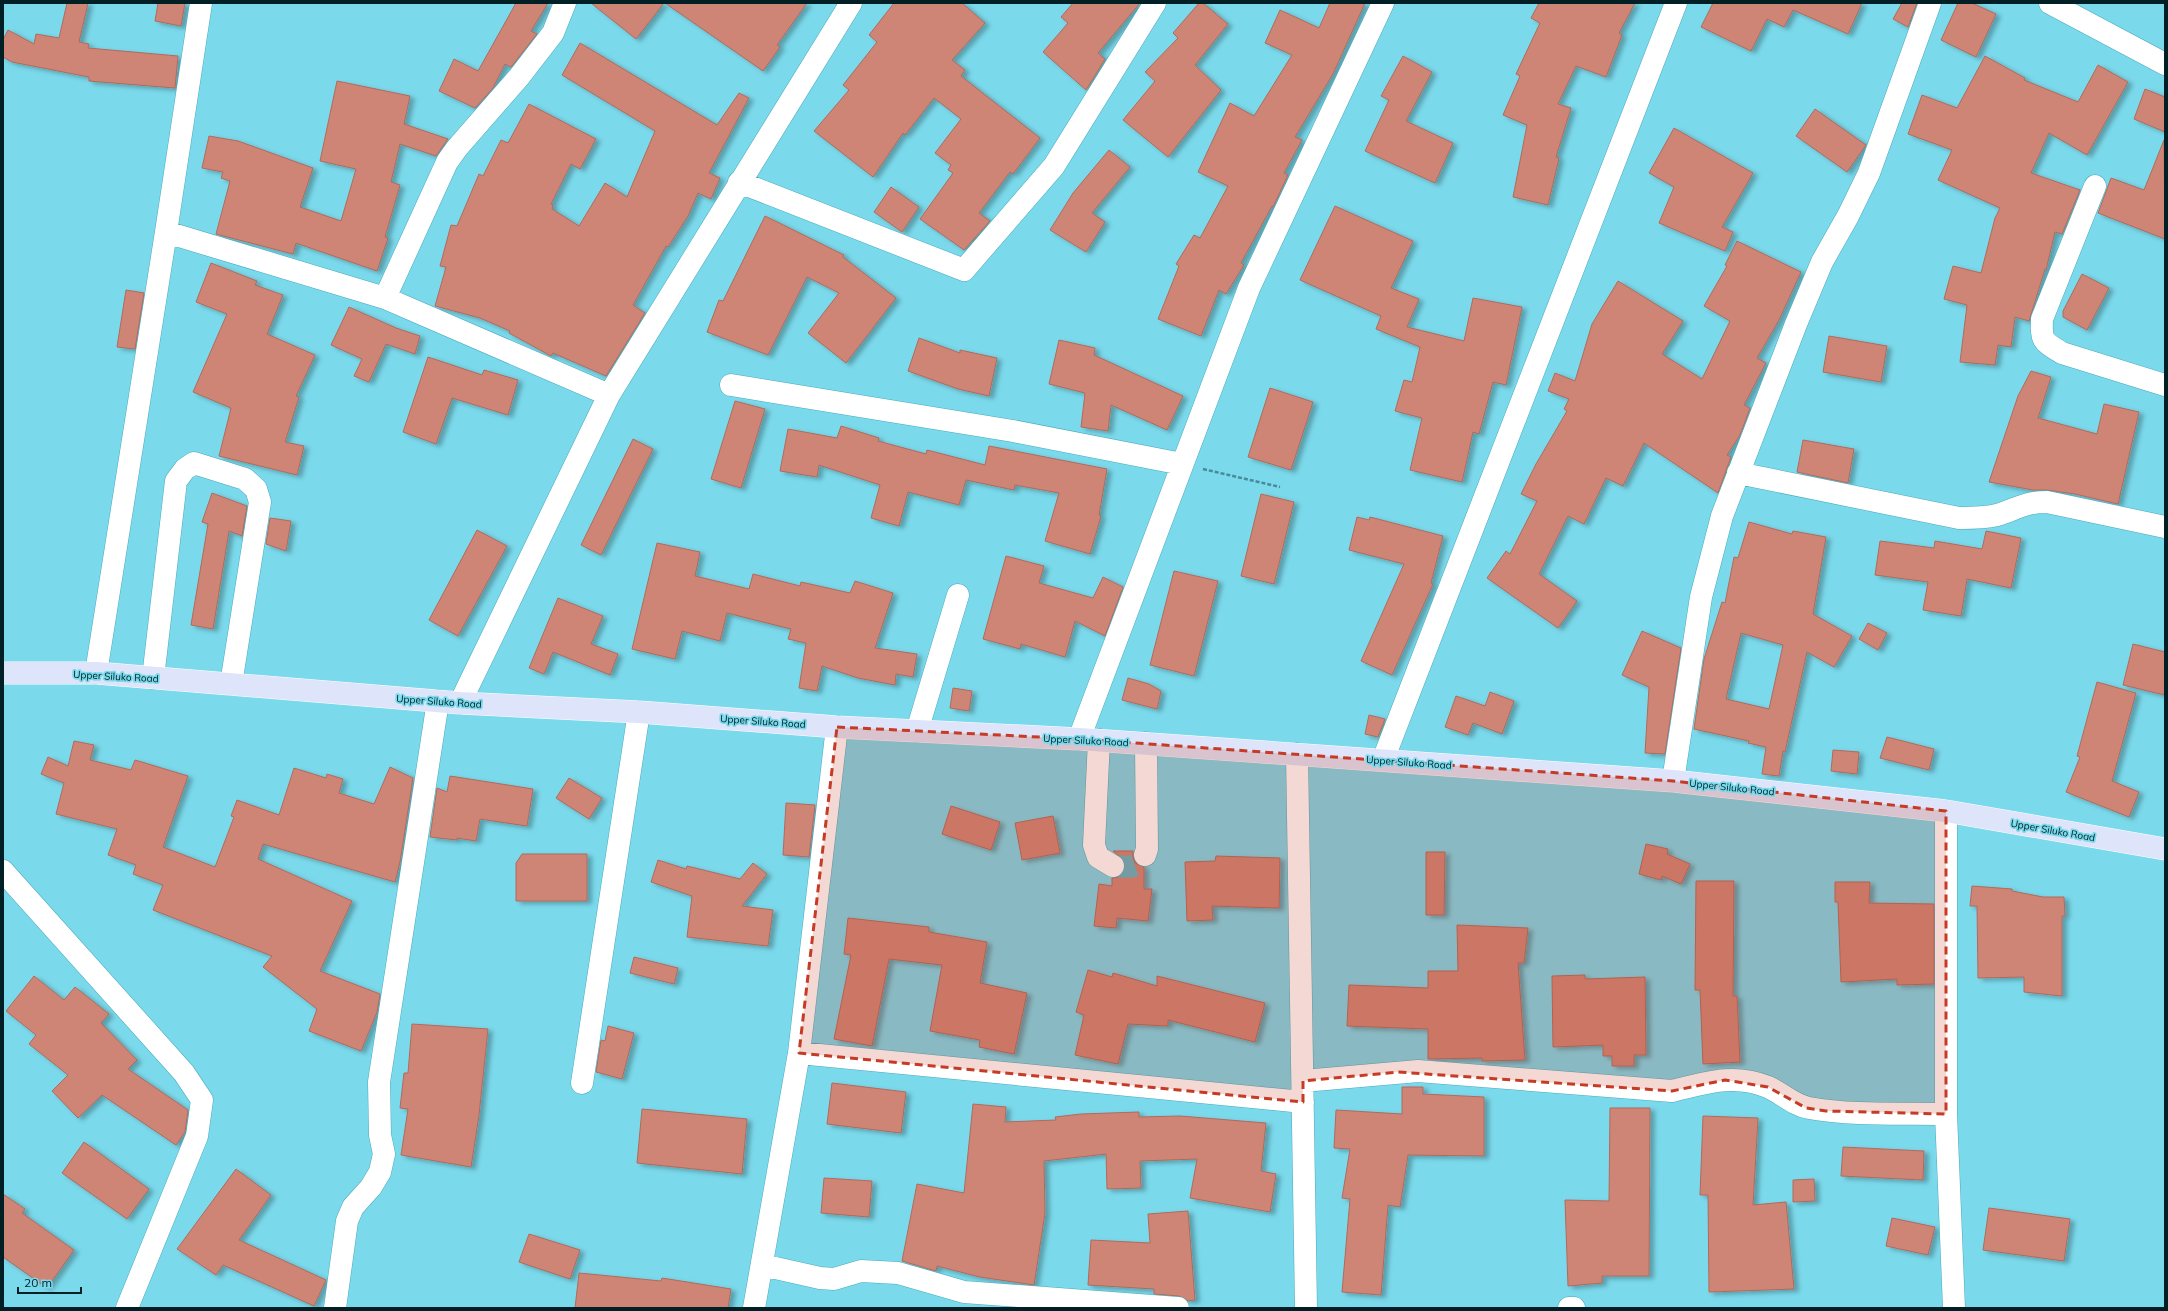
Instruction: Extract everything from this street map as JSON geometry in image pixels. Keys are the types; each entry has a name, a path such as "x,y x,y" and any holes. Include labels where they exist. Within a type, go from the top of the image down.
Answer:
{"main road":[{"name":"Upper Siluko Road","path":"3,674 96,673 438,702 639,712 837,727 1089,739 1673,781 1946,811 2165,849"}],"street":[{"path":"96,673 166,232 200,3"},
{"path":"385,298 447,162 457,148 519,77 553,33 566,3"},
{"path":"460,703 609,395 739,182 851,3"},
{"path":"739,182 964,270 1054,166 1155,3"},
{"path":"1113,866 1098,858 1094,845 1089,739 1182,464 1249,288 1383,3"},
{"path":"1382,760 1676,3"},
{"path":"1673,781 1701,597 1722,516 1796,324 1822,262 1848,216 1869,173 1930,3"},
{"path":"2050,3 2165,64"},
{"path":"2095,186 2042,319 2041,336 2047,344 2062,353 2165,385"},
{"path":"166,232 385,298 609,395"},
{"path":"731,385 1013,431 1182,464"},
{"path":"153,678 176,481 185,469 194,463 245,479 256,489 260,502 231,684"},
{"path":"1738,473 1959,518 1997,515 2032,502 2048,502 2165,527"},
{"path":"917,731 958,595"},
{"path":"335,1308 347,1221 353,1207 371,1187 380,1172 384,1154 380,1134 380,1082 438,702"},
{"path":"582,1083 639,712"},
{"path":"754,1308 799,1054 837,727"},
{"path":"1145,855 1147,849 1146,743"},
{"path":"1297,754 1306,1308"},
{"path":"1946,811 1946,1114 1954,1308"},
{"path":"3,871 184,1073 202,1100 197,1136 128,1308"},
{"path":"799,1054 1303,1092 1418,1071 1672,1091 1708,1081 1725,1080 1768,1087 1806,1108 1826,1111 1946,1114"},
{"path":"762,1265 820,1278 834,1279 862,1271 898,1273 964,1292 1178,1308"},
{"path":"1569,1308 1574,1308"}],"path":[{"path":"1182,464 1280,487"}],"highlighted area":[{"path":"837,727 1079,739 1673,781 1946,811 1946,1114 1826,1111 1806,1108 1768,1087 1725,1080 1672,1091 1398,1072 1303,1081 1303,1102 799,1053"}],"building":[{"path":"67,3 88,3 79,42 89,44 88,48 178,56 175,88 89,81 89,77 12,62 3,57 3,40 8,30 34,44 36,34 59,38"},
{"path":"158,3 185,3 181,26 155,21"},
{"path":"516,3 548,3 531,31 537,34 511,67 505,64 493,88 475,108 439,91 454,59 478,71"},
{"path":"591,3 664,3 636,39"},
{"path":"665,3 807,3 777,45 780,47 763,71"},
{"path":"894,3 962,3 985,23 952,60 965,70 961,76 1040,138 1013,174 1010,172 979,213 990,221 964,250 920,219 953,173 948,170 951,165 935,153 961,119 934,98 905,135 903,133 873,177 814,131 849,90 843,85 877,42 869,35"},
{"path":"1073,3 1140,3 1098,53 1105,59 1086,90 1043,52 1068,23 1061,17"},
{"path":"1199,3 1203,3 1228,24 1195,65 1221,90 1168,157 1123,120 1155,81 1145,72 1178,38 1173,33"},
{"path":"1330,3 1365,3 1333,74 1295,137 1302,140 1284,173 1288,175 1273,207 1272,206 1241,263 1244,265 1226,294 1219,290 1201,336 1158,319 1179,266 1176,264 1194,235 1200,238 1228,186 1198,172 1230,103 1254,116 1292,55 1265,43 1280,10 1319,28"},
{"path":"1539,3 1635,3 1619,33 1622,35 1606,77 1576,66 1558,104 1571,108 1556,157 1559,158 1548,205 1513,197 1527,125 1503,115 1520,76 1516,74 1540,23 1531,18"},
{"path":"1713,3 1862,3 1848,34 1793,10 1784,27 1767,19 1751,51 1701,27"},
{"path":"1902,3 1917,3 1908,27 1893,19"},
{"path":"1958,3 1972,3 1996,14 1976,57 1941,40"},
{"path":"580,43 717,125 739,93 749,98 709,173 720,178 711,199 698,193 688,216 668,247 666,246 633,305 645,313 606,376 553,353 551,356 509,333 510,331 480,318 435,306 446,267 440,266 451,225 457,226 479,174 483,176 501,140 508,143 529,104 596,139 580,169 571,164 551,204 553,205 552,209 579,226 605,183 627,197 655,131 562,75"},
{"path":"1403,56 1432,72 1406,121 1453,143 1435,183 1365,151 1389,100 1381,96"},
{"path":"1985,56 2025,78 2024,80 2078,102 2098,65 2128,82 2087,155 2049,133 2031,173 2080,190 2062,234 2055,232 2046,270 2045,269 2029,321 2015,317 2011,347 1998,345 1995,365 1960,362 1967,305 1944,299 1953,266 1981,273 1995,218 2000,208 1938,180 1952,150 1908,134 1922,95 1957,108"},
{"path":"337,81 410,96 404,124 448,139 436,156 400,144 391,182 400,185 385,237 388,238 377,271 296,243 293,254 216,234 230,181 221,178 223,172 202,168 209,136 238,141 313,168 300,207 341,221 356,169 320,161"},
{"path":"2145,89 2165,97 2165,132 2134,119"},
{"path":"1815,109 1866,145 1847,172 1796,136"},
{"path":"1674,128 1753,173 1722,227 1733,232 1725,251 1659,223 1674,187 1649,173"},
{"path":"2164,140 2165,239 2098,213 2111,178 2144,190"},
{"path":"1109,150 1130,167 1092,213 1105,222 1086,252 1050,230 1073,193"},
{"path":"891,187 919,207 902,232 874,212"},
{"path":"1335,206 1413,241 1391,288 1419,299 1407,327 1464,341 1473,298 1522,307 1506,385 1493,382 1479,434 1473,432 1462,482 1410,470 1422,418 1395,411 1404,380 1412,382 1420,347 1376,329 1381,316 1300,280"},
{"path":"765,216 844,255 843,257 896,298 846,363 808,333 839,293 807,277 768,355 707,332 719,300 723,301"},
{"path":"1737,241 1801,272 1779,320 1757,358 1766,363 1744,405 1750,408 1740,435 1727,455 1731,457 1718,493 1644,443 1623,486 1606,478 1584,524 1568,516 1539,574 1577,601 1558,628 1487,578 1506,551 1510,554 1537,501 1521,494 1536,464 1567,411 1564,409 1569,399 1548,391 1555,373 1575,381 1592,324 1618,281 1683,321 1662,354 1702,379 1730,321 1704,306 1727,266 1725,265"},
{"path":"211,263 257,281 255,285 283,295 267,334 315,355 296,396 299,397 285,442 304,446 297,475 219,456 231,408 193,392 227,314 196,302"},
{"path":"2082,274 2109,288 2087,330 2063,317 2063,311"},
{"path":"126,290 144,293 135,349 117,347"},
{"path":"349,307 396,328 420,336 415,354 386,344 369,382 354,376 362,359 331,345"},
{"path":"1829,336 1887,346 1881,382 1823,372"},
{"path":"919,338 960,353 960,350 997,358 989,396 958,389 908,371"},
{"path":"1059,340 1095,348 1094,355 1183,396 1167,430 1111,405 1108,431 1081,427 1085,393 1049,384"},
{"path":"428,357 482,375 484,370 518,380 508,415 452,398 436,444 403,432"},
{"path":"2031,371 2051,377 2038,418 2097,434 2104,404 2139,412 2118,504 2075,494 2047,490 2033,490 1989,482 2018,396"},
{"path":"1270,388 1313,402 1291,470 1248,457"},
{"path":"735,401 765,409 741,488 711,479"},
{"path":"841,426 879,438 878,441 926,454 927,450 985,465 989,446 1107,469 1099,515 1101,516 1090,554 1045,541 1059,493 1015,485 1014,490 966,480 959,505 908,492 899,526 871,518 880,485 819,465 817,477 780,471 788,429 837,438"},
{"path":"633,439 653,449 601,555 581,545"},
{"path":"1803,440 1854,449 1848,483 1797,472"},
{"path":"212,493 247,506 242,536 229,531 213,629 191,625 208,524 202,522"},
{"path":"1261,494 1294,502 1274,584 1241,576"},
{"path":"1357,517 1369,520 1370,517 1443,536 1431,583 1433,584 1392,675 1361,661 1404,564 1349,550"},
{"path":"270,518 291,521 286,551 266,544"},
{"path":"1749,522 1792,534 1793,531 1826,537 1813,614 1852,636 1834,667 1807,652 1785,752 1783,751 1779,776 1762,774 1766,747 1748,743 1749,741 1694,729 1704,659 1722,602 1725,603 1734,557 1738,558","holes":["1741,633 1783,645 1769,709 1726,699"]},
{"path":"477,530 507,546 458,636 429,620"},
{"path":"1986,531 2021,538 2011,588 1967,579 1961,616 1923,610 1928,582 1875,575 1880,541 1934,548 1935,541 1982,549"},
{"path":"657,543 700,552 695,576 749,589 753,574 800,586 801,582 850,593 855,581 893,593 875,648 917,654 913,677 896,674 895,685 858,678 822,666 817,691 799,688 806,643 788,639 791,629 727,613 720,641 682,631 675,659 632,649"},
{"path":"1006,556 1044,566 1039,583 1093,598 1103,577 1123,587 1105,636 1075,621 1065,657 1021,644 1020,649 983,639"},
{"path":"1174,571 1218,581 1194,676 1150,665"},
{"path":"558,598 603,616 591,644 618,654 610,675 553,652 544,674 529,668"},
{"path":"1868,623 1887,633 1878,650 1859,639"},
{"path":"1642,631 1681,648 1665,754 1645,753 1649,687 1622,675"},
{"path":"2133,644 2165,652 2165,695 2123,685"},
{"path":"1128,678 1149,684 1161,691 1157,709 1122,700"},
{"path":"2097,682 2136,693 2112,781 2139,792 2129,817 2066,792 2080,757 2077,756"},
{"path":"953,688 972,691 969,711 950,708"},
{"path":"1490,692 1514,701 1502,734 1473,723 1468,735 1445,727 1456,696 1485,706"},
{"path":"1369,715 1385,719 1378,737 1365,734"},
{"path":"1887,737 1934,749 1929,770 1880,758"},
{"path":"74,741 94,745 90,760 131,770 135,760 188,776 163,847 215,867 234,817 231,816 237,800 279,815 294,768 326,778 327,774 343,779 339,793 374,804 390,767 413,778 400,862 395,882 263,844 258,859 352,901 320,971 380,994 377,1012 361,1051 309,1031 317,1009 263,967 272,956 153,910 163,885 133,874 136,865 108,855 117,829 56,814 64,783 41,774 48,757 68,766"},
{"path":"1833,750 1859,752 1857,774 1831,771"},
{"path":"450,776 533,789 527,826 480,819 476,841 457,838 457,840 430,837 437,788 447,792"},
{"path":"569,778 602,798 589,819 556,798"},
{"path":"786,803 815,805 809,857 783,855"},
{"path":"951,806 1000,822 991,850 942,834"},
{"path":"1053,816 1060,853 1022,860 1015,823"},
{"path":"1646,844 1668,849 1667,854 1690,864 1681,884 1662,876 1661,880 1639,874"},
{"path":"1113,851 1133,851 1135,863 1144,867 1144,889 1152,889 1148,921 1117,918 1116,928 1094,926 1099,884 1112,886 1112,878 1119,877 1125,867 1124,860"},
{"path":"1426,852 1445,852 1444,915 1426,915"},
{"path":"522,854 587,854 587,901 516,901 516,863"},
{"path":"1216,856 1280,858 1279,908 1212,906 1213,920 1187,921 1185,862 1215,861"},
{"path":"658,860 686,869 687,866 740,879 753,863 767,874 742,906 773,910 768,946 687,937 692,896 651,882"},
{"path":"1696,881 1734,881 1733,996 1737,996 1740,1062 1703,1064 1700,990 1695,990"},
{"path":"1835,882 1870,882 1869,903 1934,904 1934,984 1897,985 1897,979 1841,982 1838,902 1835,902"},
{"path":"1972,886 2012,889 2012,891 2043,897 2064,897 2065,916 2062,916 2062,996 2024,992 2024,977 1978,978 1977,906 1970,906"},
{"path":"848,918 929,927 929,932 987,942 980,983 1027,993 1014,1054 979,1047 980,1040 930,1031 942,965 889,959 872,1046 834,1039 851,955 844,954"},
{"path":"1457,925 1528,928 1524,963 1518,963 1525,1060 1482,1061 1482,1058 1428,1059 1428,1029 1347,1026 1349,985 1428,988 1428,971 1458,971"},
{"path":"634,957 678,968 674,984 630,973"},
{"path":"1088,970 1112,977 1113,973 1157,986 1157,976 1265,1003 1255,1042 1168,1020 1168,1026 1128,1024 1118,1064 1075,1055 1084,1015 1076,1012"},
{"path":"1585,975 1585,979 1645,977 1646,1055 1634,1055 1634,1066 1612,1066 1612,1056 1603,1056 1603,1045 1553,1047 1552,976"},
{"path":"34,976 64,1000 75,987 109,1014 101,1023 137,1060 128,1069 188,1110 185,1132 176,1145 102,1095 78,1118 52,1091 68,1075 29,1044 36,1035 6,1011"},
{"path":"412,1024 488,1029 479,1115 471,1167 401,1155 408,1109 400,1108 404,1073 408,1073"},
{"path":"608,1026 634,1033 622,1079 596,1072 601,1040 605,1041"},
{"path":"832,1083 906,1092 901,1133 827,1124"},
{"path":"1402,1087 1423,1087 1423,1094 1484,1097 1484,1156 1408,1155 1400,1207 1388,1205 1381,1295 1342,1292 1350,1199 1342,1198 1350,1149 1334,1148 1336,1110 1402,1114"},
{"path":"973,1104 1006,1107 1005,1122 1056,1120 1055,1117 1081,1114 1139,1112 1139,1117 1180,1116 1266,1123 1261,1171 1276,1174 1270,1212 1190,1198 1197,1159 1140,1161 1141,1188 1107,1189 1106,1154 1044,1161 1045,1213 1034,1285 980,1277 937,1266 936,1271 902,1261 917,1184 964,1193"},
{"path":"1610,1108 1650,1108 1649,1276 1602,1276 1602,1283 1568,1286 1565,1200 1609,1201"},
{"path":"642,1109 747,1119 742,1174 637,1163"},
{"path":"1703,1116 1758,1118 1753,1205 1786,1202 1794,1289 1709,1292 1708,1195 1700,1195"},
{"path":"84,1142 149,1189 127,1219 62,1173"},
{"path":"1843,1147 1924,1151 1923,1180 1841,1176"},
{"path":"236,1169 271,1195 239,1240 326,1280 314,1306 223,1265 216,1275 177,1249"},
{"path":"824,1178 872,1181 869,1217 821,1213"},
{"path":"1814,1179 1815,1201 1793,1202 1793,1180"},
{"path":"3,1194 25,1209 22,1213 74,1250 47,1288 3,1257"},
{"path":"1989,1208 2070,1219 2064,1261 1983,1250"},
{"path":"1188,1211 1195,1300 1188,1301 1179,1296 1154,1294 1154,1289 1088,1285 1091,1240 1150,1243 1148,1214"},
{"path":"1892,1218 1935,1227 1928,1255 1886,1246"},
{"path":"529,1234 580,1250 570,1279 519,1262"},
{"path":"579,1273 661,1281 662,1278 731,1289 728,1308 575,1308"}],"tunnel":[{"path":"1113,866 1127,867 1136,865 1145,855"}]}
